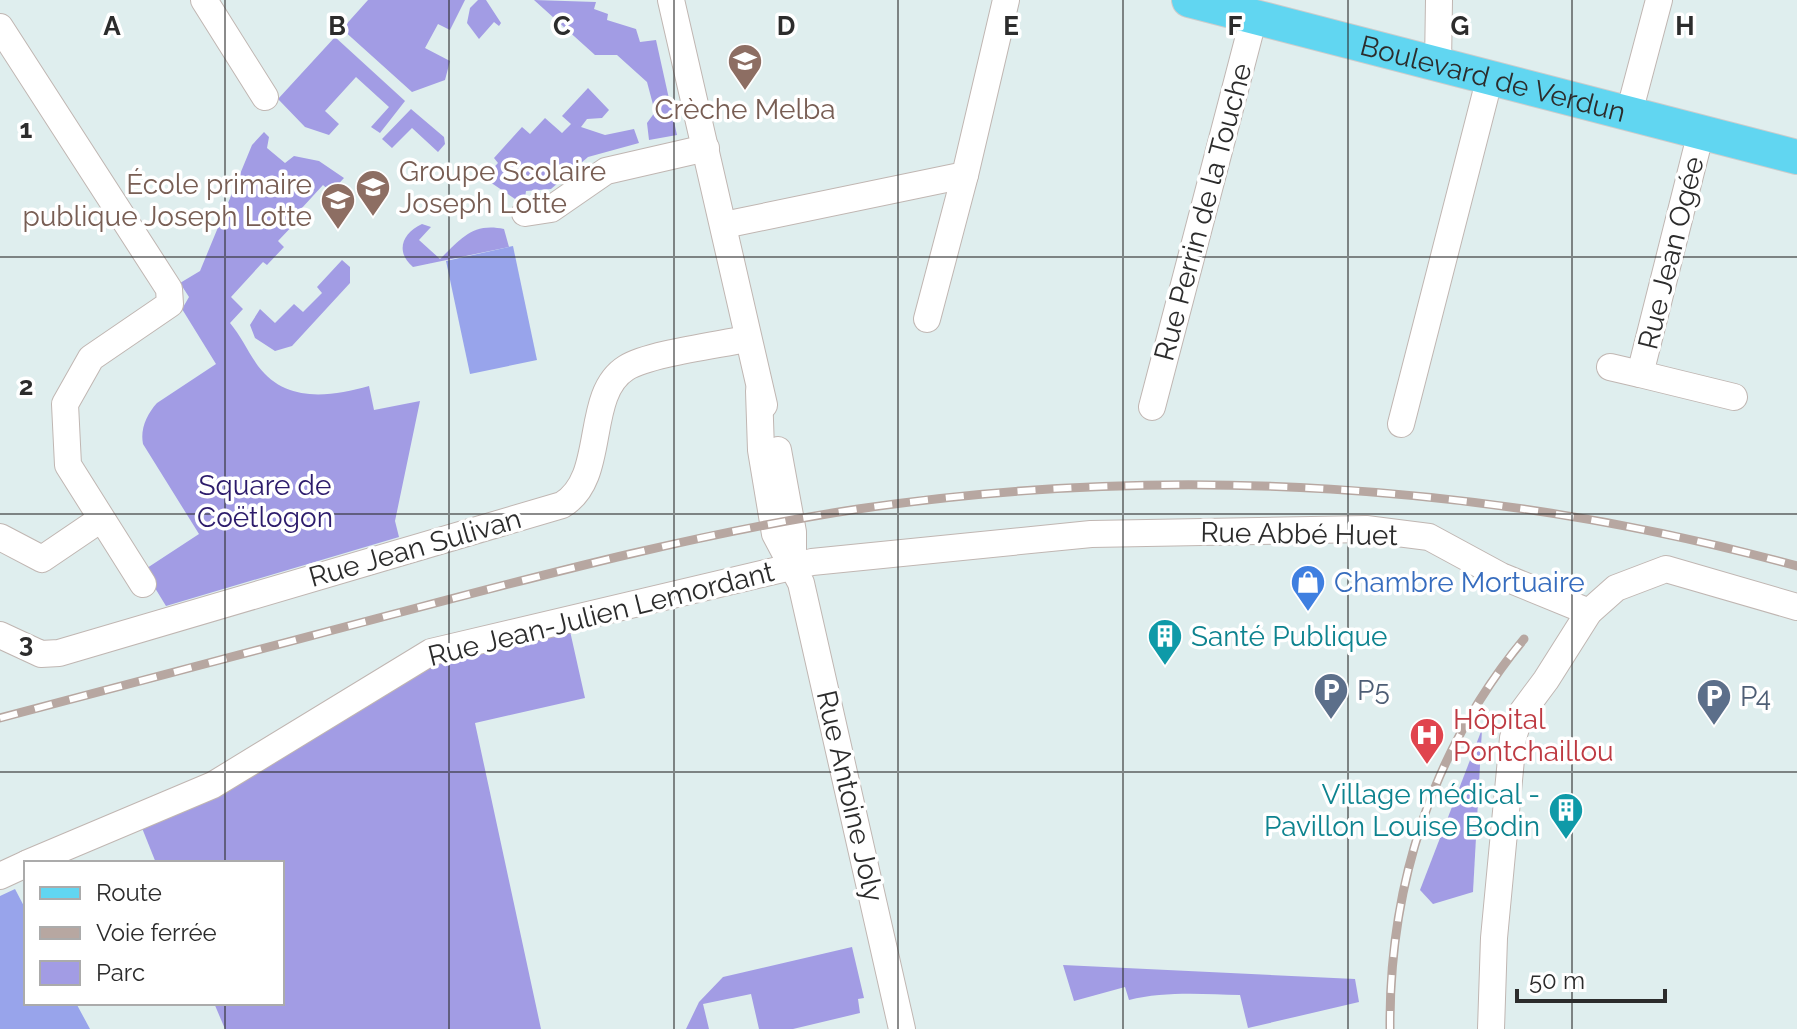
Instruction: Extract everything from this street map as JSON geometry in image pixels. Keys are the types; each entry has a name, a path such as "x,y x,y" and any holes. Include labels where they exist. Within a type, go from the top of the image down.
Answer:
{"main road":[{"name":"Boulevard de Verdun","path":"1189,0 1797,157"}],"street":[{"path":"204,0 265,97"},
{"name":"Rue Antoine Joly","path":"671,0 724,225 746,339 778,448 793,532 793,565 801,583 902,1029"},
{"path":"927,319 1006,0"},
{"path":"1438,64 1439,0"},
{"path":"1629,113 1659,0"},
{"name":"Rue Perrin de la Touche","path":"1152,407 1254,17"},
{"path":"0,27 169,289 170,304 91,358 65,404 68,465 143,584"},
{"path":"1401,424 1490,77"},
{"name":"Rue Jean Ogée","path":"1640,374 1701,132"},
{"path":"525,213 551,209 606,171 706,148"},
{"path":"724,225 965,175"},
{"name":"Rue Jean Sulivan","path":"0,635 41,654 59,653 562,505 575,495 584,480 609,387 620,373 644,361 746,339"},
{"name":"Rue Jean Ogée","path":"1610,367 1734,397"},
{"path":"0,537 42,559 101,519"},
{"name":"Rue Abbé Huet","path":"793,565 1091,534 1366,529 1429,537 1501,576 1589,612"},
{"name":"Rue Jean-Julien Lemordant","path":"32,861 213,785 431,652 793,565"},
{"path":"1491,1029 1494,938 1513,738 1520,715 1589,612 1616,588 1666,569 1797,607"},
{"name":"Rue Jean-Julien Lemordant","path":"0,876 24,864"}],"green space":[{"path":"368,0 465,0 450,30 438,24 425,48 450,61 445,80 412,92 342,29"},
{"path":"478,0 486,0 501,23 499,26 494,22 479,39 467,23 470,8"},
{"path":"534,0 596,2 594,9 608,14 607,20 636,29 640,42 656,40 677,135 649,140 647,123 655,112 647,82 617,55 595,55"},
{"path":"335,37 405,101 380,133 371,127 389,107 356,77 325,111 339,124 329,135 305,127 278,99"},
{"path":"588,88 609,110 602,118 587,119 581,127 605,135 634,129 639,143 588,157 551,189 526,191 524,205 484,178 498,163 494,158 522,127 530,134 545,118 562,133 571,124 562,116"},
{"path":"411,109 444,137 445,144 438,152 412,128 392,148 382,139"},
{"name":"Square de Coëtlogon","path":"264,132 269,137 267,148 285,163 294,156 319,161 344,178 331,192 323,185 301,209 309,216 301,225 297,221 278,241 284,247 267,265 263,262 231,297 243,309 230,323 258,366 282,386 309,394 324,394 369,386 374,410 420,401 395,521 399,537 166,606 144,570 199,534 143,444 143,427 157,403 216,364 182,309 189,297 180,283 200,271 252,145"},
{"path":"422,224 431,227 419,240 440,259 461,239 483,228 504,229 509,247 413,267 404,255 403,243 410,232"},
{"path":"342,260 350,267 350,283 292,346 275,351 255,338 250,325 260,309 275,323 294,304 303,312 322,293 317,287"},
{"path":"570,631 585,698 475,723 541,1029 225,1029 215,1005 284,1005 284,861 155,861 142,828 422,665"},
{"path":"1482,729 1473,892 1433,904 1420,890"},
{"path":"852,947 864,998 858,999 860,1013 793,1029 759,1029 751,994 703,1004 709,1029 686,1029 699,1002 723,977"},
{"path":"1063,965 1355,979 1359,1002 1248,1028 1240,995 1170,994 1129,1000 1125,987 1074,1001"}],"shaded area":[{"path":"513,246 537,360 470,374 446,261"},
{"path":"15,889 24,906 24,1005 77,1005 90,1029 0,1029 0,896"}],"railway":[{"path":"0,718 632,554 801,518 975,495 1093,487 1212,485 1330,489 1449,499 1566,516 1682,538 1797,566"},
{"path":"1390,1029 1398,923 1422,822 1441,773 1464,727 1524,639"}],"place":[{"name":"Crèche Melba","path":"745,92"},
{"name":"Groupe Scolaire Joseph Lotte","path":"373,218"},
{"name":"École primaire publique Joseph Lotte","path":"338,231"},
{"name":"Chambre Mortuaire","path":"1308,613"},
{"name":"Santé Publique","path":"1165,667"},
{"name":"P5","path":"1331,721"},
{"name":"P4","path":"1714,727"},
{"name":"Hôpital Pontchaillou","path":"1427,766"},
{"name":"Village médical - Pavillon Louise Bodin","path":"1566,841"}]}
